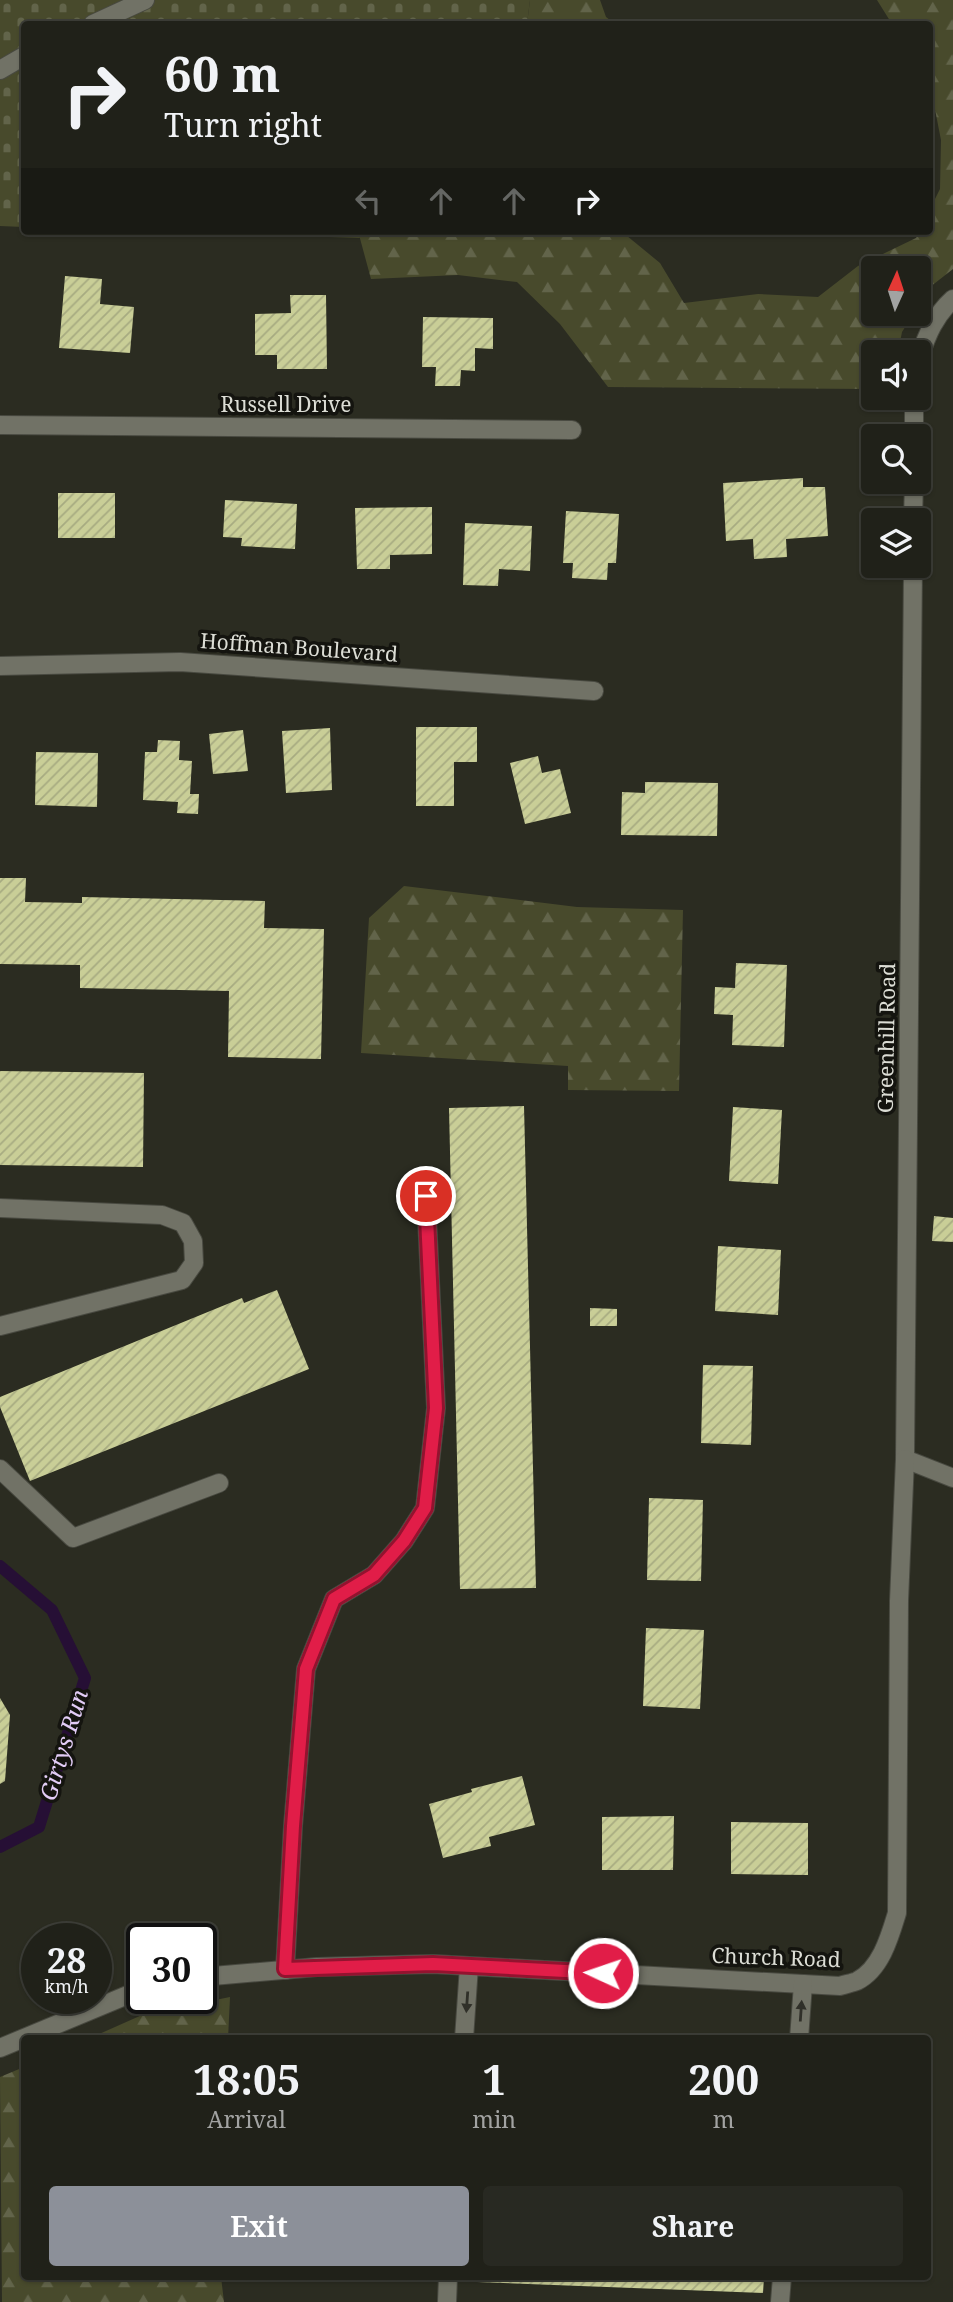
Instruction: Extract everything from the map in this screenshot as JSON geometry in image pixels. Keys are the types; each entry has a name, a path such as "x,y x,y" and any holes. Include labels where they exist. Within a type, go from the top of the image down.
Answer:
{"street":[{"path":"100,21 145,0"},
{"path":"0,70 21,58"},
{"path":"925,340 941,310 953,299"},
{"name":"Russell Drive","path":"0,425 572,430"},
{"name":"Greenhill Road","path":"905,1459 913,578"},
{"name":"Hoffman Boulevard","path":"0,666 180,662 594,691"},
{"path":"285,1969 306,1669 334,1599 374,1575 404,1541 425,1508 436,1408 426,1196"},
{"path":"0,1208 162,1215 183,1223 194,1241 194,1263 182,1280 0,1326"},
{"path":"905,1459 953,1478"},
{"name":"Church Road","path":"217,1975 285,1969 420,1964 841,1986 858,1981 871,1969 888,1942 897,1913 899,1601 905,1459"},
{"path":"0,1469 74,1538 219,1483"},
{"path":"464,2035 469,1966"},
{"path":"799,2035 803,1984"},
{"path":"31,2035 126,1996"},
{"path":"0,2048 21,2039"},
{"path":"447,2302 448,2280"},
{"path":"780,2302 782,2280"}],"green space":[{"path":"0,0 530,0 527,21 21,21 21,227 0,226"},
{"path":"530,0 600,0 606,17 611,21 527,21"},
{"path":"877,0 953,0 953,269 931,286 931,256 879,256 918,235 933,235 933,203 940,189 941,140 933,99 933,21 890,21"},
{"path":"270,235 359,235 360,238"},
{"path":"359,235 626,235 660,263 684,303 758,294 818,297 861,265 861,326 906,326 900,340 861,340 861,389 608,387 560,324 517,282 458,275 371,279"},
{"path":"404,886 577,907 683,910 679,1091 568,1090 568,1066 361,1053 369,918"},
{"path":"230,1997 228,2035 97,2035 147,2014 217,2014 217,2000"},
{"path":"21,2068 21,2280 221,2280 224,2302 2,2302 0,2077"}],"building":[{"path":"65,276 102,279 100,304 134,307 130,353 59,348"},
{"path":"290,295 326,295 327,369 277,369 277,355 255,355 255,314 291,313"},
{"path":"423,317 493,318 493,349 475,348 475,371 461,370 460,386 435,386 436,367 422,367"},
{"path":"803,478 803,487 825,487 828,536 786,539 787,557 754,559 753,539 726,541 723,483"},
{"path":"58,493 115,493 115,538 58,538"},
{"path":"225,500 297,504 295,549 241,546 242,538 223,537"},
{"path":"432,507 432,554 390,555 390,569 357,569 355,508"},
{"path":"566,511 619,514 616,563 608,563 607,580 572,578 573,563 563,563"},
{"path":"465,523 532,526 530,571 499,569 498,586 463,585"},
{"path":"416,727 477,727 477,762 454,762 454,806 416,806"},
{"path":"330,728 332,790 286,793 282,731"},
{"path":"243,730 248,771 213,774 209,734"},
{"path":"158,740 180,741 179,760 192,761 190,794 199,794 198,814 177,813 178,802 143,800 145,752 157,752"},
{"path":"36,752 98,753 97,807 35,805"},
{"path":"538,756 542,773 560,769 571,813 525,824 510,763"},
{"path":"645,782 718,783 717,836 621,835 622,792 645,793"},
{"path":"0,878 26,878 25,902 82,903 82,897 265,901 264,928 324,929 321,1059 228,1057 229,991 80,988 80,965 0,964"},
{"path":"736,963 787,965 784,1047 732,1045 733,1015 714,1014 715,987 735,988"},
{"path":"0,1071 144,1073 143,1167 0,1165"},
{"path":"524,1106 536,1588 460,1589 449,1108"},
{"path":"733,1107 782,1110 778,1184 729,1181"},
{"path":"934,1216 953,1218 953,1242 932,1241"},
{"path":"718,1246 781,1250 778,1315 715,1311"},
{"path":"277,1290 309,1369 30,1481 0,1407 0,1397 242,1298 244,1303"},
{"path":"590,1308 617,1309 617,1326 590,1326"},
{"path":"703,1365 753,1366 751,1445 701,1443"},
{"path":"649,1498 703,1500 701,1581 647,1580"},
{"path":"646,1628 704,1630 700,1709 643,1706"},
{"path":"0,1698 10,1715 5,1781 0,1784"},
{"path":"522,1776 535,1825 489,1837 491,1846 443,1858 429,1804 472,1792 471,1789"},
{"path":"674,1816 673,1870 602,1870 602,1817"},
{"path":"731,1822 808,1823 808,1875 731,1874"},
{"path":"477,2280 764,2280 763,2293"}],"waterway":[{"name":"Girtys Run","path":"0,1566 52,1610 85,1678 39,1827 0,1847"}],"route":[{"path":"426,1196 436,1408 425,1508 404,1541 374,1575 334,1599 306,1669 285,1969 433,1964 603,1973"}]}
